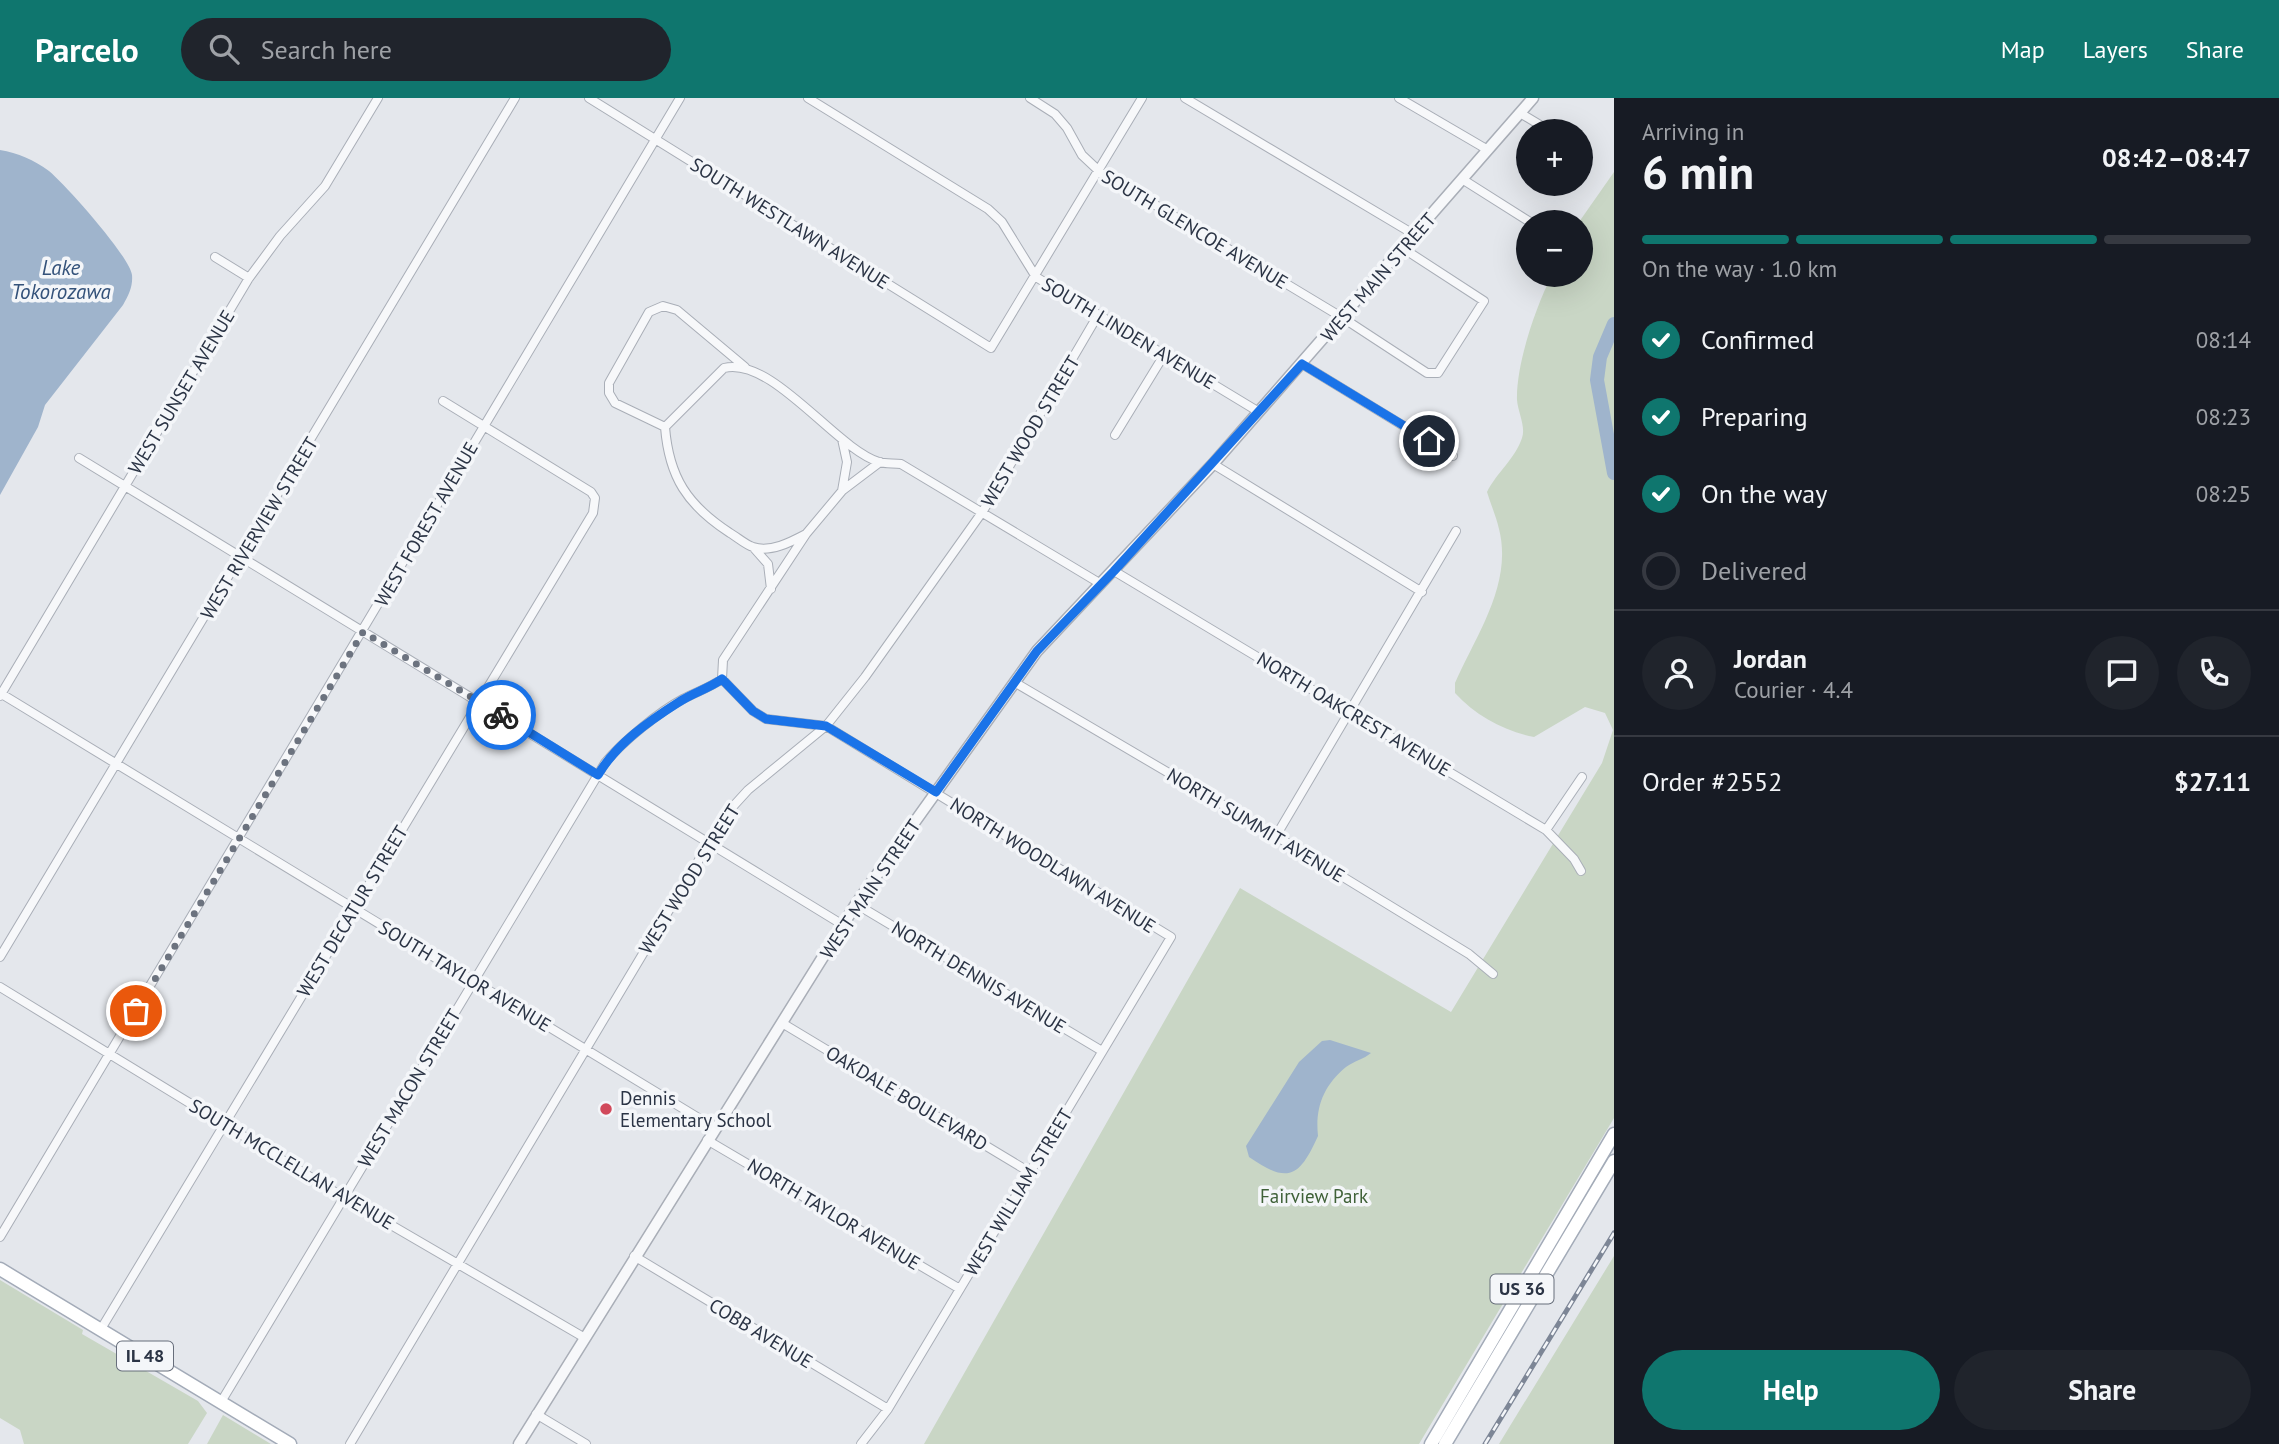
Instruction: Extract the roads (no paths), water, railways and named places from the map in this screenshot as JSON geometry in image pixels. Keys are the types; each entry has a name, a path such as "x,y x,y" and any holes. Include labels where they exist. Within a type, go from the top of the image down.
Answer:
{"main road":[{"name":"US 36","path":"1431,1444 1614,1134"},
{"name":"US 36","path":"1445,1444 1614,1161"},
{"name":"IL 48","path":"0,1269 290,1444"}],"street":[{"name":"WEST SUNSET AVENUE","path":"0,695 249,278 280,236 325,186 378,98"},
{"name":"WEST RIVERVIEW STREET","path":"0,957 515,98"},
{"name":"SOUTH WESTLAWN AVENUE","path":"589,98 991,348 1036,277"},
{"name":"WEST FOREST AVENUE","path":"0,1237 680,98"},
{"name":"SOUTH LINDEN AVENUE","path":"808,98 988,209 1002,222 1036,277 1259,412"},
{"name":"SOUTH GLENCOE AVENUE","path":"1030,98 1055,114 1067,128 1082,155 1099,171 1343,318 1427,373 1438,373 1484,301 1404,248"},
{"path":"1036,277 1142,98"},
{"path":"1185,98 1415,235"},
{"path":"1399,98 1488,150"},
{"name":"WEST MAIN STREET","path":"519,1444 856,904 1014,682 1060,624 1114,571 1213,464 1533,98"},
{"path":"1520,113 1530,119"},
{"path":"1462,179 1516,213"},
{"path":"215,257 249,278"},
{"path":"665,427 626,410 615,402 609,393 611,373 649,312 663,306 677,310 745,367 803,404 842,439 880,462 901,464 1101,584"},
{"name":"WEST WOOD STREET","path":"350,1444 736,801 826,726 983,511 1098,316"},
{"path":"1115,435 1164,355"},
{"path":"1302,364 1453,456"},
{"path":"745,367 733,366 717,372 665,427 669,463 678,484 720,526 753,548 768,564 771,589"},
{"path":"443,401 484,426"},
{"name":"WEST DECATUR STREET","path":"101,1329 593,513 595,498 591,492 484,426"},
{"path":"842,439 847,463 842,491"},
{"path":"79,458 843,925"},
{"path":"826,726 766,719 753,711 722,679 723,660 806,534 842,491 880,462"},
{"path":"1213,464 1422,592"},
{"path":"1276,836 1456,531"},
{"path":"753,548 774,547 806,534"},
{"name":"NORTH OAKCREST AVENUE","path":"1114,571 1546,830 1574,859 1581,872"},
{"name":"WEST MACON STREET","path":"221,1402 598,775 616,750 681,700 708,689 722,679"},
{"name":"NORTH SUMMIT AVENUE","path":"1014,682 1276,836 1469,954 1493,974"},
{"name":"SOUTH TAYLOR AVENUE","path":"0,695 118,764 715,1128"},
{"name":"NORTH WOODLAWN AVENUE","path":"826,726 1171,937"},
{"path":"1546,830 1582,777"},
{"name":"NORTH DENNIS AVENUE","path":"856,904 1101,1051"},
{"name":"WEST WILLIAM STREET","path":"861,1444 888,1409 1171,937"},
{"name":"SOUTH MCCLELLAN AVENUE","path":"0,988 343,1197 585,1338"},
{"name":"OAKDALE BOULEVARD","path":"782,1023 1031,1173"},
{"name":"NORTH TAYLOR AVENUE","path":"707,1140 960,1289"},
{"name":"COBB AVENUE","path":"634,1256 888,1409"},
{"path":"536,1415 586,1444"}],"water":[{"name":"Lake Tokorozawa","path":"0,150 32,160 57,178 109,238 129,266 132,279 123,305 45,405 38,427 0,495"},
{"path":"1330,1040 1371,1053 1346,1067 1326,1090 1319,1107 1318,1136 1305,1161 1291,1172 1283,1173 1262,1166 1249,1157 1246,1146 1299,1062 1322,1041"}],"waterway":[{"path":"1614,324 1600,357 1597,380 1614,473"}],"railway":[{"path":"1485,1444 1614,1233"}],"place":[{"name":"Dennis Elementary School","path":"606,1109"}],"park label":[{"name":"Fairview Park","path":"1314,1196"}]}
